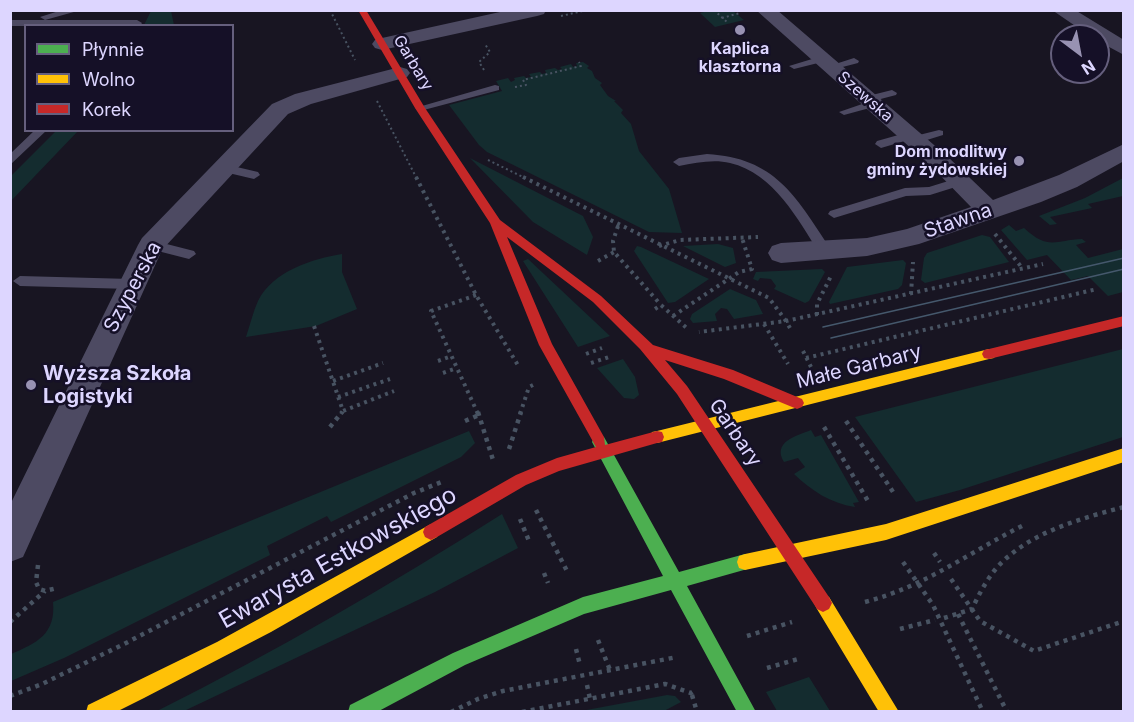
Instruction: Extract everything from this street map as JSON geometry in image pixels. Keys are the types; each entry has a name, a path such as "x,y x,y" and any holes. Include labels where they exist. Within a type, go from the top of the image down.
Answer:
{"street":[{"name":"Garbary","path":"362,10 420,108 495,222 546,345 747,711"},
{"path":"382,44 508,13 537,10"},
{"name":"Szewska","path":"765,10 826,63 877,99 912,138 940,162 990,220"},
{"path":"1061,10 1121,45"},
{"name":"Szyperska","path":"10,545 151,245 270,119 287,105 400,73"},
{"name":"Stawna","path":"781,253 830,258 990,220 1124,151"},
{"name":"Garbary","path":"495,222 597,299 648,349 682,390 790,551 890,711"},
{"name":"Małe Garbary","path":"604,450 1124,321"},
{"path":"648,349 729,374 797,403"},
{"name":"Ewarysta Estkowskiego","path":"95,711 184,670 295,610 521,480 557,465 604,450"},
{"path":"357,711 459,659 562,614 676,579 904,526 1124,455"}],"lane":[{"path":"24,23 77,10"},
{"path":"10,23 136,24 143,11"},
{"path":"794,66 854,61"},
{"path":"420,108 495,88"},
{"path":"844,112 877,99"},
{"path":"10,160 40,132"},
{"path":"881,144 939,133"},
{"path":"679,162 704,156 735,159 764,171 804,219 830,258"},
{"path":"224,168 254,175"},
{"path":"834,214 905,192 930,191 958,183"},
{"path":"151,245 189,254"},
{"path":"20,281 131,284"}],"path":[{"path":"330,10 476,295 494,322"},
{"path":"714,10 728,24"},
{"path":"722,18 741,13"},
{"path":"479,37 490,52 479,62 497,91 526,85 523,80 581,66 579,62"},
{"path":"485,158 618,226 769,298 790,328"},
{"path":"990,220 1023,269"},
{"path":"618,226 613,241 614,252 661,305 690,331 704,332 786,321 1043,264"},
{"path":"673,316 739,272 752,268 742,238"},
{"path":"598,261 614,252"},
{"path":"911,294 914,254"},
{"path":"817,315 817,304 832,275 830,258"},
{"path":"806,358 1097,289"},
{"path":"476,295 431,311 479,415 494,463"},
{"path":"655,309 661,305"},
{"path":"764,324 784,357"},
{"path":"314,326 343,411"},
{"path":"803,351 813,368"},
{"path":"589,364 615,355"},
{"path":"438,361 452,356"},
{"path":"333,381 383,363"},
{"path":"443,373 457,368"},
{"path":"338,398 390,379"},
{"path":"508,454 529,387 540,382"},
{"path":"330,427 343,411 394,391"},
{"path":"465,421 479,415"},
{"path":"846,420 896,496"},
{"path":"823,425 868,502"},
{"path":"483,464 494,463 500,457"},
{"path":"10,696 42,684 124,644 414,493 453,477"},
{"path":"944,618 972,609 983,585 1010,555 1051,532 1124,507"},
{"path":"517,515 529,541"},
{"path":"893,595 946,571 999,537 1031,523"},
{"path":"545,529 570,577"},
{"path":"39,560 36,582 39,589 45,591"},
{"path":"903,561 940,619 983,711"},
{"path":"951,579 980,621 1034,651 1124,621"},
{"path":"10,622 45,591 57,588"},
{"path":"958,614 1007,711"},
{"path":"900,629 935,620"},
{"path":"737,639 778,626"},
{"path":"597,634 610,670"},
{"path":"574,643 580,665"},
{"path":"451,711 503,691 683,655"},
{"path":"765,668 798,659"},
{"path":"522,711 665,684 691,693 701,689"},
{"path":"587,685 590,699"},
{"path":"691,693 698,711"}],"green space":[{"path":"712,10 733,11 744,20 715,27 700,13"},
{"path":"151,11 171,11 174,24 144,24"},
{"path":"583,62 589,66 587,68 592,71 595,78 602,83 600,85 608,96 616,101 614,101 623,110 621,113 631,124 639,151 669,189 682,233 649,232 487,152 479,145 449,105 502,91 496,81 508,78 511,82 515,80 514,78 531,77 529,74 540,72 542,74 546,73 545,70 555,68 558,70 562,69 560,67 571,64 573,67 577,66 576,63"},
{"path":"55,132 77,132 11,201 11,176"},
{"path":"470,158 583,216 593,237 587,255 533,222"},
{"path":"1123,178 1123,196 1088,204 1092,208 1050,217 1057,224 1050,225 1039,216 1085,198"},
{"path":"1009,225 1016,231 1024,228 1046,242 1082,239 1086,242 1076,245 1088,258 1123,249 1123,292 1108,296 1088,276 1071,280 1047,255 1027,260 1001,230"},
{"path":"982,235 990,237 1009,262 925,283 921,280 924,258 927,253"},
{"path":"718,244 733,248 736,263 725,267 683,246"},
{"path":"637,246 709,279 675,302 668,303 634,251"},
{"path":"342,254 342,272 357,309 316,326 246,337 258,301 273,282 283,274 306,263"},
{"path":"528,259 610,336 578,347 523,261"},
{"path":"903,260 906,263 902,285 898,289 830,304 847,267"},
{"path":"822,269 825,272 809,301 805,303 774,289 776,286 771,279 760,278 758,281 753,279 756,272"},
{"path":"730,289 756,300 763,314 734,319 727,309 721,308 715,314 717,321 693,323 690,319 692,314"},
{"path":"1123,349 1123,437 916,502 855,417"},
{"path":"623,359 635,377 639,395 634,399 624,398 597,368"},
{"path":"811,430 815,437 821,435 859,502 853,503 855,507 829,499 794,474 805,467 798,458 784,462 781,455 783,445 793,437"},
{"path":"469,431 475,443 461,457 331,522 327,516 267,546 270,555 64,658 11,681 11,654 37,641 48,630 53,613 53,602"},
{"path":"502,514 518,548 435,592 184,711 157,711 332,617"},
{"path":"809,677 830,711 777,711 766,692"},
{"path":"667,695 675,696 681,702 664,711 581,711"}],"tram line":[{"path":"823,327 1124,258"},
{"path":"831,338 1124,269"}],"traffic: fast":[{"path":"599,442 747,712"},
{"path":"357,712 459,659 583,606 745,562"}],"traffic: slow":[{"path":"657,437 989,354"},
{"path":"745,562 886,532 1124,455"},
{"path":"95,712 265,626 431,532"},
{"path":"823,603 890,712"}],"traffic: jam":[{"path":"362,10 420,108 495,222 546,345 599,442"},
{"path":"496,223 597,299 645,345 682,390 823,603"},
{"path":"989,354 1124,321"},
{"path":"648,349 728,374 797,403"},
{"path":"431,532 521,480 557,465 657,437"}],"place":[{"name":"Kaplica klasztorna","path":"740,30"},
{"name":"Dom modlitwy gminy żydowskiej","path":"1019,161"},
{"name":"Wyższa Szkoła Logistyki","path":"31,385"}]}
